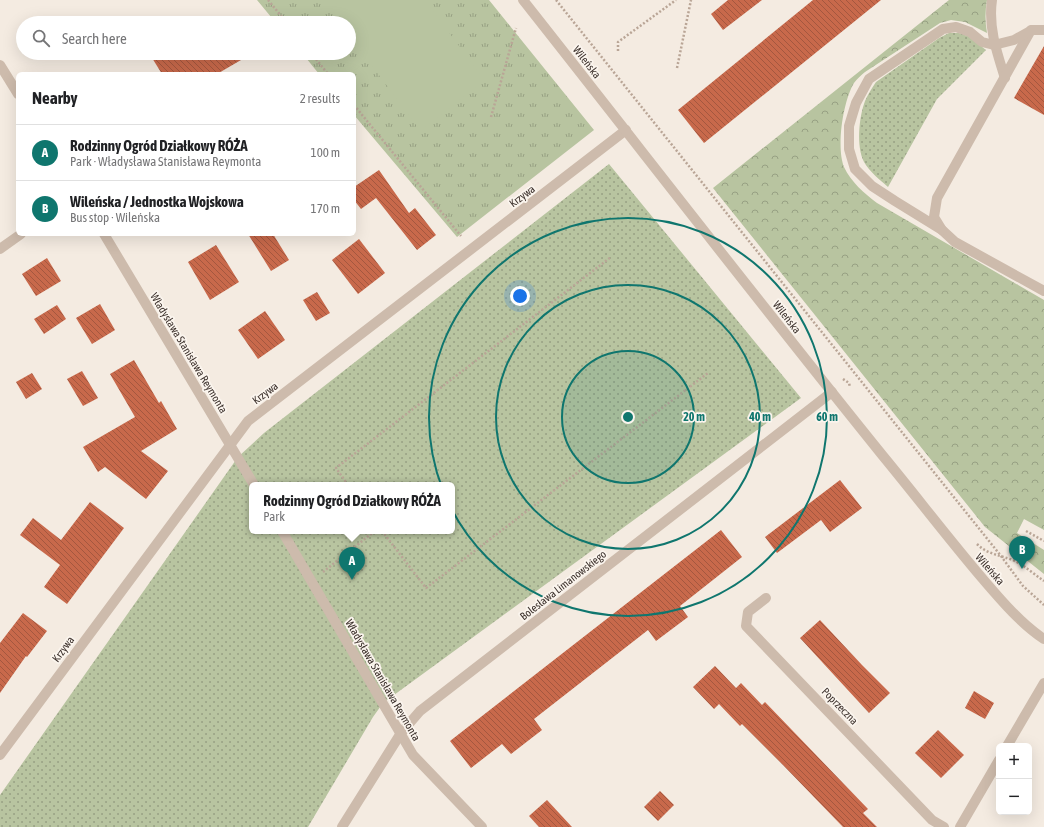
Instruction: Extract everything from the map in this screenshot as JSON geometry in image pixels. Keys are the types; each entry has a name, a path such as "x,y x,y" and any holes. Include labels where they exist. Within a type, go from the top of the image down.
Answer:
{"street":[{"name":"Wileńska","path":"523,0 967,561 998,597 1044,639"},
{"path":"992,0 991,8 994,45 1004,78"},
{"path":"1044,30 1032,30 1014,40 994,45 982,42 970,32 956,27 943,29 869,79 856,102 850,126 849,149 855,169 872,186 942,230 956,242 1044,291"},
{"path":"942,230 934,217 937,198 1032,30"},
{"path":"0,65 16,91"},
{"name":"Krzywa","path":"0,755 248,421 626,130"},
{"path":"0,249 18,236"},
{"name":"Władysława Stanisława Reymonta","path":"105,236 252,482"},
{"name":"Bolesława Limanowskiego","path":"342,827 401,733 420,711 832,392"},
{"name":"Władysława Stanisława Reymonta","path":"284,534 413,755 482,827"},
{"name":"Poprzeczna","path":"766,598 748,612 746,626 932,820 944,827"},
{"path":"1009,743 1044,683"},
{"path":"960,827 996,765"}],"path":[{"path":"268,0 281,16"},
{"path":"556,0 1024,586 1044,605"},
{"path":"618,51 618,42 676,0"},
{"path":"677,68 691,0"},
{"path":"491,117 516,28"},
{"path":"317,60 326,72"},
{"path":"356,107 461,236"},
{"path":"346,482 336,468 611,257"},
{"path":"384,534 426,588 708,373"},
{"path":"839,374 849,383 850,387"},
{"path":"1026,531 1044,541"},
{"path":"312,581 371,534"},
{"path":"973,540 988,553 1016,562 1044,581"}],"green space":[{"path":"257,0 489,0 594,130 457,237 356,117 356,72 317,72 308,60 356,60 356,16 270,16"},
{"path":"342,0 425,0 485,81 420,130 356,44 356,16 335,16 330,9"},
{"path":"949,0 987,0 987,33 965,22 951,20 940,23 862,74 854,83 850,91 844,112 841,136 842,158 844,167 850,178 877,203 1044,300 1044,530 1024,519 1017,533 1044,550 1044,574 985,527 713,188"},
{"path":"949,33 959,33 968,36 986,50 937,99 888,187 869,169 864,162 860,148 859,132 861,115 865,101 876,82 939,38"},
{"path":"609,164 801,398 383,703 373,717 308,827 0,827 0,795 238,457 264,433"}],"building":[{"path":"728,0 762,0 723,30 711,14"},
{"path":"813,0 881,0 704,143 678,110"},
{"path":"1044,46 1044,115 1014,98"},
{"path":"153,60 241,60 220,72 161,72"},
{"path":"379,170 409,213 415,208 436,235 417,250 376,198 361,209 356,203 356,186"},
{"path":"249,236 274,236 289,260 271,271"},
{"path":"359,239 385,273 358,294 332,260"},
{"path":"216,245 239,282 210,300 188,262"},
{"path":"47,258 61,281 36,296 22,274"},
{"path":"317,292 330,313 316,321 303,300"},
{"path":"100,304 115,330 92,344 76,318"},
{"path":"57,305 66,319 44,334 34,319"},
{"path":"265,311 285,340 258,359 238,330"},
{"path":"134,360 159,403 161,401 177,429 141,451 168,471 146,499 105,467 98,472 83,447 135,417 110,374"},
{"path":"82,371 98,398 83,406 67,379"},
{"path":"32,373 42,389 26,399 16,382"},
{"path":"840,480 862,508 830,532 821,520 777,553 765,537"},
{"path":"90,502 124,528 67,604 44,587 60,565 20,535 33,518 61,540"},
{"path":"721,530 742,557 680,606 688,617 656,641 648,630 534,719 542,730 511,754 502,744 471,768 450,741"},
{"path":"23,613 47,631 27,657 26,656 0,693 0,643"},
{"path":"820,620 890,693 869,713 800,638"},
{"path":"715,666 736,688 741,683 762,705 765,702 868,809 863,813 877,827 843,827 742,724 740,726 719,704 714,709 693,687"},
{"path":"974,691 994,703 985,719 965,708"},
{"path":"938,730 964,755 941,778 915,753"},
{"path":"660,791 674,805 658,821 644,807"},
{"path":"547,800 572,827 539,827 529,816"}],"place":[{"name":"Wileńska / Jednostka Wojskowa","path":"1022,569"},
{"name":"Rodzinny Ogród Działkowy RÓŻA","path":"352,580"}]}
